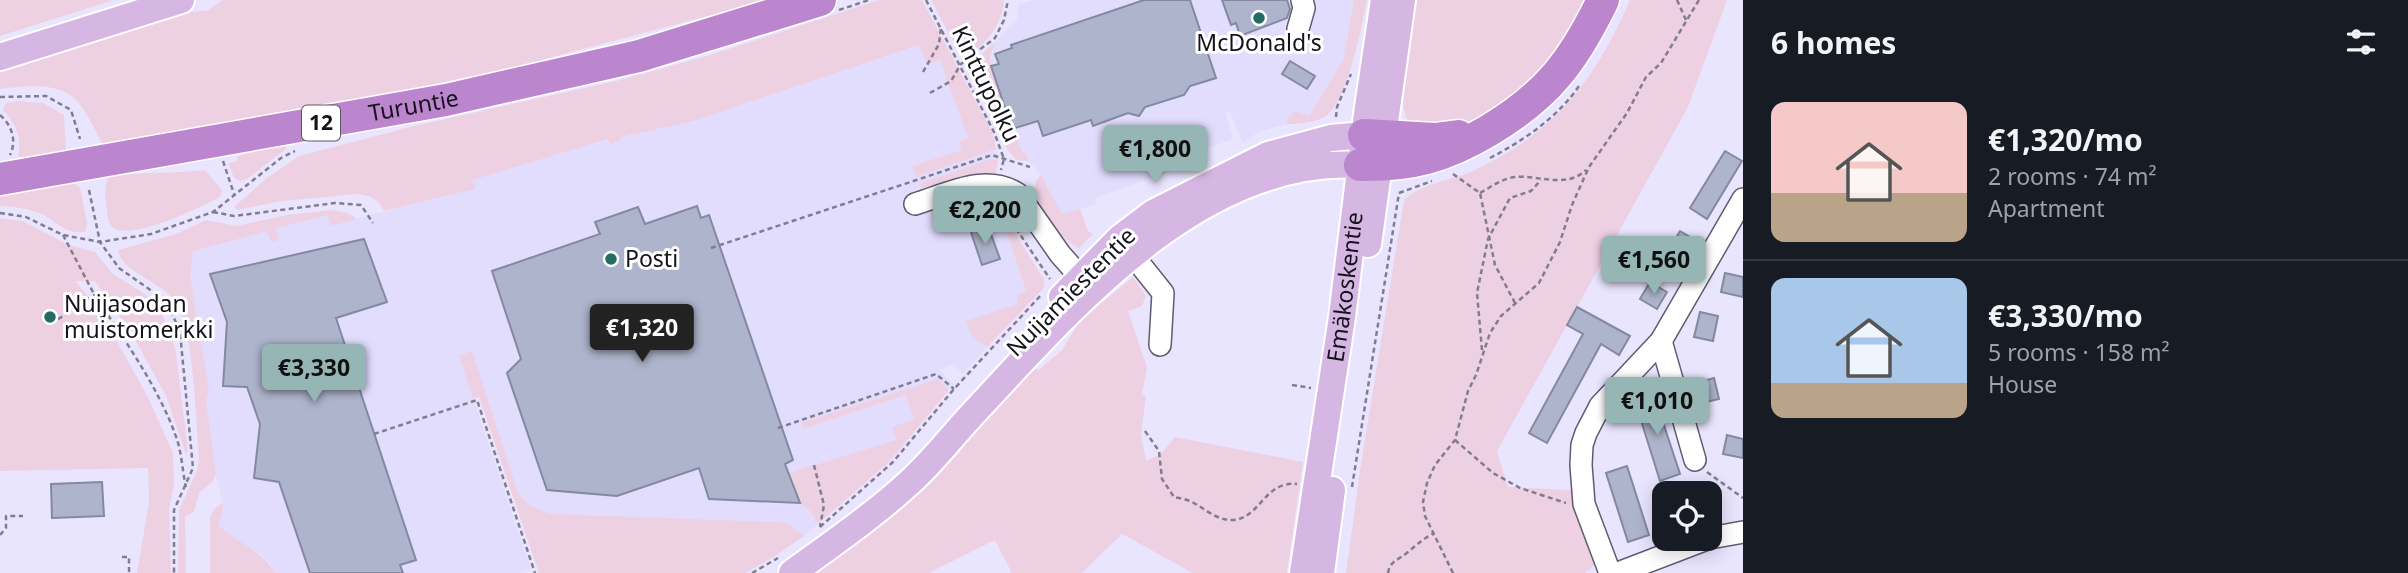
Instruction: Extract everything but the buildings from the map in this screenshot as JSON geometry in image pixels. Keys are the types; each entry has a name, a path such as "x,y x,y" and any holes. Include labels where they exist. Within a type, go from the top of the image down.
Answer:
{"highway":[{"name":"Turuntie","path":"0,179 446,100 639,56 820,0"},
{"path":"1372,150 1394,165 1442,155 1465,146 1509,119 1538,97 1552,82 1585,35 1603,0"}],"main road":[{"path":"0,57 145,5 181,0"},
{"name":"Emäkoskentie","path":"1321,573 1372,150 1384,0"},
{"name":"Emäkoskentie","path":"1303,573 1342,317 1402,0"},
{"name":"Nuijamiestentie","path":"792,573 910,482 1068,313 1086,284 1126,247 1153,213 1268,155 1331,138 1372,150"}],"street":[{"path":"1298,29 1304,3"},
{"path":"915,204 981,184 997,185 1018,194 1060,254 1086,284"},
{"path":"1610,573 1584,504 1581,465 1586,433 1600,405 1661,341 1743,199"},
{"path":"1126,247 1163,293 1160,345"},
{"path":"1661,341 1695,460"},
{"path":"1722,536 1743,532"},
{"path":"1618,573 1676,551"}],"path":[{"name":"Kinttupolku","path":"926,0 994,132 1004,159 997,185"},
{"path":"930,93 951,81 961,64 995,38 1004,20 1008,0"},
{"path":"1677,0 1686,20"},
{"path":"1480,193 1505,179 1570,179 1581,175 1627,113 1646,77 1661,63 1699,0"},
{"path":"923,72 939,44 941,27"},
{"path":"0,97 46,96 71,110 80,138"},
{"path":"0,115 7,121 15,141 10,155 0,159"},
{"path":"0,213 26,217 63,235 100,242 150,234 213,212 281,158 304,146"},
{"path":"711,248 992,155 1030,167"},
{"path":"222,159 234,194"},
{"path":"1453,573 1425,516 1423,502 1427,483 1435,465 1455,440 1468,391 1490,333 1501,316 1539,283 1589,167"},
{"path":"1452,173 1480,193 1495,265 1515,303"},
{"path":"1482,352 1477,293 1488,239 1510,198 1531,191 1541,180"},
{"path":"997,185 993,204 1009,218 1052,282"},
{"path":"89,191 100,242 119,268 159,296 171,311 180,332 193,468 174,510 174,573"},
{"path":"1352,491 1399,194"},
{"path":"213,212 234,216 335,203 361,205 373,223"},
{"path":"63,235 94,295 162,403 180,450 186,487"},
{"path":"51,324 94,295"},
{"path":"778,428 936,374 954,389"},
{"path":"1292,385 1318,389"},
{"path":"374,434 477,400 535,573"},
{"path":"1145,431 1159,451 1163,478 1174,497 1191,501 1220,518 1237,520 1262,503 1270,491 1287,483 1304,485"},
{"path":"1455,440 1493,472 1520,488 1560,503 1584,504"},
{"path":"1695,460 1712,478 1743,498"},
{"path":"814,465 824,505 820,527"},
{"path":"0,535 6,528 6,516 23,516"},
{"path":"1388,573 1393,561 1408,552 1418,541 1433,534"},
{"path":"122,557 129,557 130,573"}],"shaded area":[{"path":"0,0 114,0 0,36"},
{"path":"223,0 768,0 519,66 103,145 82,108 67,93 38,86 0,89 0,68 167,15 208,10"},
{"path":"879,0 922,0 992,132 996,149 915,177 912,166 962,150 959,141 968,138 940,60 927,64 919,45 694,121 621,137 621,140 610,144 608,139 472,180 475,189 384,211 374,199 358,194 282,201 237,210 234,207 268,177 299,156 414,126 616,81 707,56"},
{"path":"931,0 1004,0 1000,18 992,34 965,58 961,56"},
{"path":"1034,0 1354,0 1343,61 1309,116 1295,111 1287,118 1287,124 1260,131 1242,143 1231,113 1225,111 1233,139 1163,164 1165,173 1095,198 1097,204 1062,214 1041,175 1026,153 1022,153 990,63 995,42 1017,20 1019,4"},
{"path":"1354,0 1367,0 1352,63 1340,97 1324,117 1311,122 1287,124 1287,118 1295,111 1309,116 1343,61"},
{"path":"1417,0 1591,0 1549,67 1502,106 1450,128 1408,122 1405,114 1403,87"},
{"path":"1630,0 1727,0 1688,107 1497,451 1508,487 1570,490 1595,565 1585,573 1346,573 1404,200 1419,190 1473,171 1502,156 1549,121 1569,102 1586,80 1602,56"},
{"path":"995,42 990,57 991,66 1022,152 1026,153 1029,161 1016,160 1007,149 968,70 968,66"},
{"path":"920,45 940,59 968,138 962,150 912,166 916,176 996,149 998,160 991,159 930,190 989,172 996,173 990,198 981,196 931,218 980,203 1006,230 1026,292 1018,304 973,338 987,347 963,374 953,364 939,370 954,384 949,390 937,379 802,423 804,429 907,395 914,419 896,440 789,473 800,503 810,511 818,524 804,536 790,525 781,522 554,514 534,509 523,500 517,490 471,352 459,356 531,569 520,573 275,573 269,562 259,553 231,537 218,525 223,504 216,475 206,400 209,388 190,275 193,250 268,230 271,242 276,228 328,214 332,225 474,189 471,180 608,139 610,144 621,137 694,121"},
{"path":"6,103 43,103 64,115 66,150 25,159 18,156 17,131 3,110"},
{"path":"283,139 286,149 247,179 240,181 234,178 228,163"},
{"path":"991,159 998,160 996,173 981,173 930,190 925,190 918,184"},
{"path":"205,170 222,190 220,197 184,214 138,230 125,231 115,229 111,225 105,197 108,177"},
{"path":"1041,175 1062,214 1080,209 1088,231 1093,234 1079,248 1056,229 1042,209 1036,190 1036,181"},
{"path":"70,180 80,188 87,222 86,231 67,230 34,211 0,206 0,192"},
{"path":"972,196 990,198 988,207 1007,220 1044,280 1044,288 987,347 973,338 966,321 1018,304 1017,295 1026,291 1006,230 996,233 987,211 982,212 979,203 931,218 931,213 936,208"},
{"path":"331,210 348,213 357,219 331,226 328,215 276,228 279,240 271,242 267,231 193,251 190,275 209,389 206,400 216,475 199,493 194,512 185,516 186,573 178,573 179,510 197,471 199,458 187,334 182,316 170,295 126,265 118,250 176,234 206,220 237,226 287,215"},
{"path":"0,218 22,221 69,245 95,252 112,273 155,301 170,330 176,353 188,451 186,454 166,396 132,334 95,281 75,281 101,313 148,397 173,453 174,486 169,508 171,573 137,573 149,502 148,468 0,471"},
{"path":"1133,277 1146,296 1142,306 1128,311 1147,367 1142,395 1146,396 1141,434 1146,461 1161,454 1175,437 1303,462 1287,573 1193,573 1122,534 1082,573 1012,573 995,540 929,573 804,573 1034,369 1039,370 1062,350 1080,321"},
{"path":"472,351 517,490 532,506 554,514 781,522 790,525 804,536 745,573 539,573 479,397 473,398 459,356"},
{"path":"937,379 949,390 890,461 818,524 810,511 800,503 789,473 896,440 892,427 914,419 906,395 803,429 801,423"},
{"path":"223,503 218,525 256,552 275,573 210,573 210,517 214,509"}],"place":[{"name":"McDonald's","path":"1259,18"},
{"name":"Posti","path":"611,259"},
{"name":"Nuijasodan muistomerkki","path":"50,317"}]}
